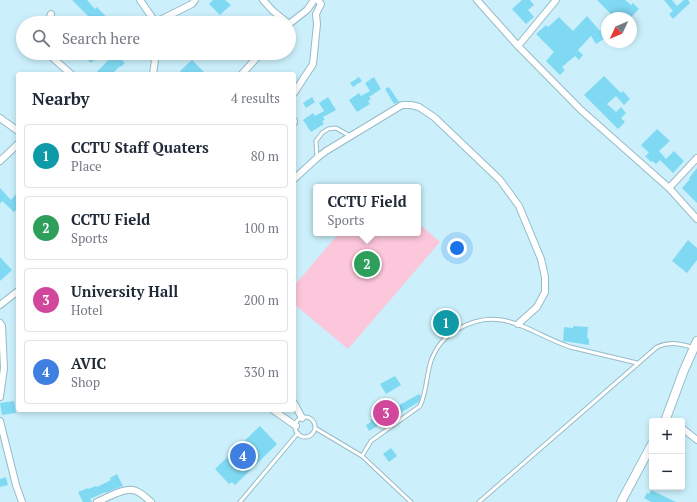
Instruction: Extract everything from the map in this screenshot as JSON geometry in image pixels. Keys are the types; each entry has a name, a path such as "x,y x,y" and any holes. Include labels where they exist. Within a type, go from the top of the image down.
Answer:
{"street":[{"path":"140,0 151,16"},
{"path":"169,16 192,4 195,0"},
{"path":"263,0 280,16"},
{"path":"296,18 307,10 314,0"},
{"path":"296,90 313,64 317,24 316,14 321,4 318,0"},
{"path":"477,0 518,46 581,110 669,188 697,219"},
{"path":"518,46 556,0"},
{"path":"55,60 69,72"},
{"path":"153,72 155,60"},
{"path":"244,72 255,60"},
{"path":"296,177 317,158 402,105 419,107 448,129 500,180 519,206 541,259 546,277 545,292 537,307 518,324"},
{"path":"0,118 16,130"},
{"path":"0,162 16,146"},
{"path":"669,188 697,158"},
{"path":"0,305 16,293"},
{"path":"0,323 2,326 4,368 0,397"},
{"path":"667,418 696,344"},
{"path":"296,407 302,418"},
{"path":"276,412 296,426"},
{"path":"0,421 16,485 22,502"},
{"path":"685,430 697,440"},
{"path":"621,502 649,450"},
{"path":"97,502 132,489 138,491 152,502"}],"lane":[{"path":"317,158 316,141 322,133 328,129 336,128 351,136"},
{"path":"362,456 371,441 420,406 424,397 431,361 441,342 470,322 496,318 518,324 559,344 637,363"},
{"path":"479,502 657,347 665,343 696,344"},
{"path":"305,417 311,419 314,422 315,428 312,435 305,437 298,433 296,426 297,422 302,418 305,417"},
{"path":"315,428 362,456 411,502"},
{"path":"240,502 298,433"}],"shaded area":[{"path":"421,226 440,242 348,349 296,306 296,284 336,236 421,236"}],"building":[{"path":"72,0 87,0 95,9 97,7 105,16 88,16"},
{"path":"213,0 225,0 231,5 220,15 209,4"},
{"path":"522,0 530,0 534,5 528,10 534,17 526,24 512,9"},
{"path":"597,0 625,0 631,5 633,3 639,9 636,12 609,12"},
{"path":"664,0 672,0 677,6 684,0 688,0 690,3 673,19 669,14 673,11"},
{"path":"587,16 601,30 601,41 596,44 591,36 578,50 583,55 579,60 575,56 562,67 565,70 560,75 546,61 554,52 536,34 546,25 548,27 559,17 573,31"},
{"path":"108,60 122,60 125,63 114,72 97,72"},
{"path":"192,60 204,72 181,72 180,71"},
{"path":"604,76 621,93 623,91 630,99 624,105 616,96 607,104 616,112 621,107 626,113 621,118 625,122 618,129 584,95"},
{"path":"359,77 362,81 353,87 350,83"},
{"path":"374,77 381,89 369,97 371,99 368,101 370,104 357,112 349,100 359,93 361,96 370,91 365,83"},
{"path":"389,87 399,102 394,104 385,89"},
{"path":"312,97 315,102 306,108 303,103"},
{"path":"328,97 336,110 323,117 325,120 322,121 324,124 311,132 303,120 313,113 315,116 324,111 319,103"},
{"path":"657,129 670,141 659,151 666,159 674,151 684,161 673,173 660,160 656,164 652,161 651,162 645,156 649,153 641,145"},
{"path":"697,168 697,203 682,188"},
{"path":"0,188 11,200 16,194 16,210 14,212 2,201 0,204"},
{"path":"688,240 697,248 697,260 687,273 672,261"},
{"path":"0,257 12,270 0,281"},
{"path":"450,311 457,317 442,335 435,330 441,322 438,320 441,315 445,318"},
{"path":"573,326 588,327 587,338 589,339 589,345 563,341 564,327 573,328"},
{"path":"395,376 401,385 386,394 380,384"},
{"path":"419,394 421,396 419,402 369,431 366,425 371,422 370,420 377,416 373,410 391,399 396,407"},
{"path":"14,401 16,413 2,415 0,403"},
{"path":"260,426 277,444 235,485 232,482 229,484 215,469"},
{"path":"391,448 397,456 389,462 383,454"},
{"path":"117,474 123,486 90,499 92,502 83,502 78,492 88,488 97,487 111,480 110,478"},
{"path":"6,477 8,485 0,487 0,479"},
{"path":"651,490 676,502 651,502 644,498 647,493 649,494"}],"place":[{"name":"CCTU Field","path":"367,264"},
{"name":"CCTU Staff Quaters","path":"446,323"},
{"name":"University Hall","path":"386,413"},
{"name":"AVIC","path":"243,456"}]}
